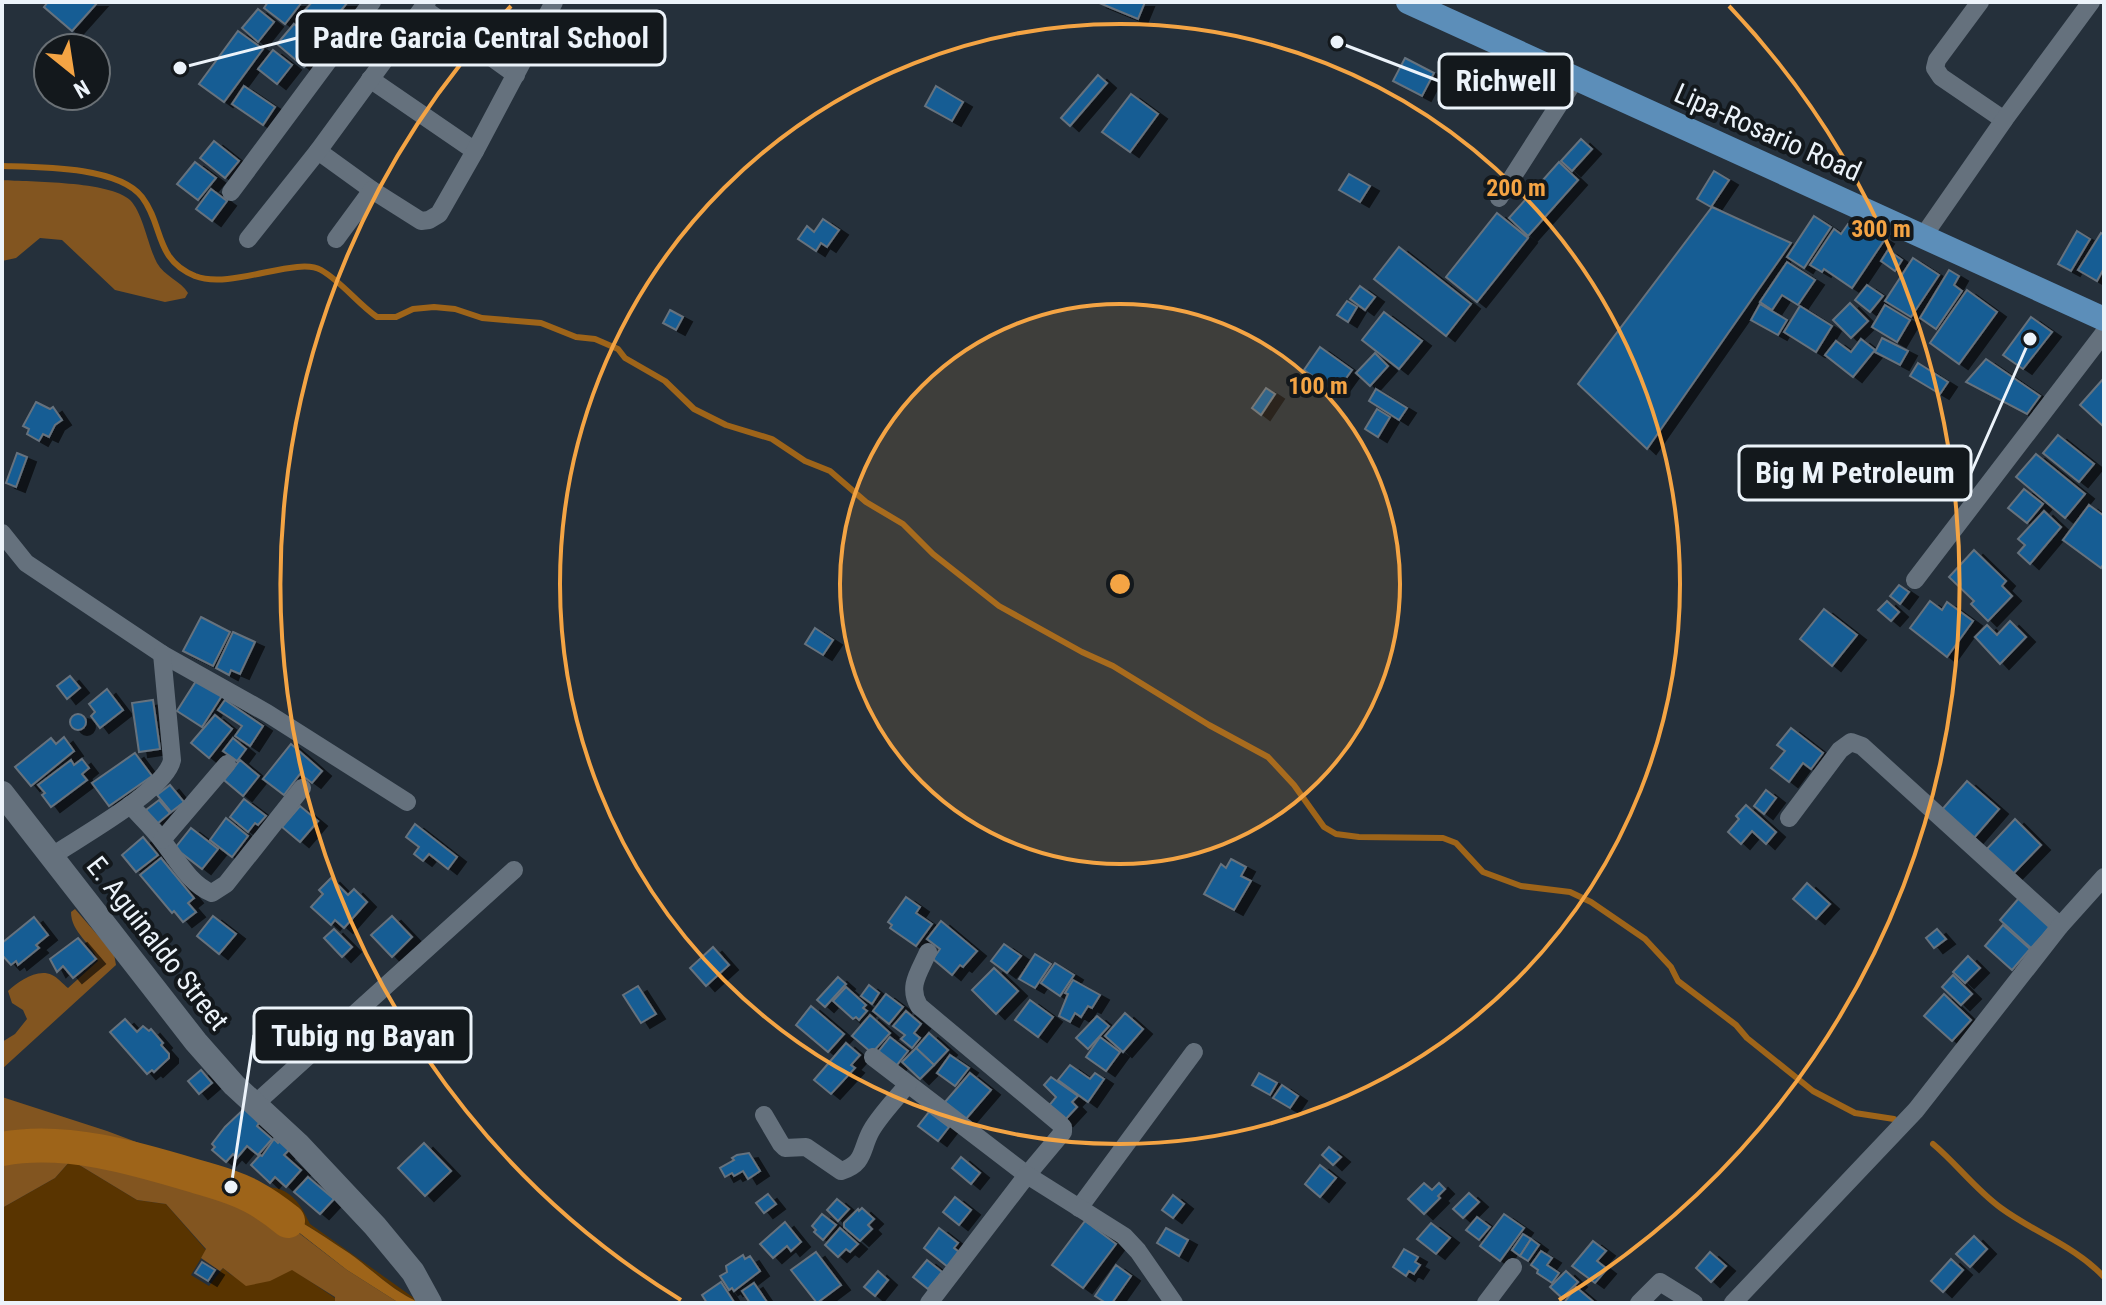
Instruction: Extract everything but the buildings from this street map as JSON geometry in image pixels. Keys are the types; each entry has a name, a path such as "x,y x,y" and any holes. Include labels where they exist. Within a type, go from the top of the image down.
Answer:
{"main road":[{"name":"Lipa-Rosario Road","path":"1423,5 2104,319"}],"street":[{"path":"231,192 372,2"},
{"path":"318,151 421,221 439,214 554,2"},
{"path":"1980,2 1937,60 1935,68 1941,77 2004,120"},
{"path":"1924,235 2091,2"},
{"path":"248,239 318,151 425,5 516,75"},
{"path":"1499,198 1576,78"},
{"path":"370,79 475,151"},
{"path":"336,239 372,190"},
{"path":"1915,580 2104,333"},
{"path":"2,533 26,563 162,654 267,713 407,802"},
{"path":"52,856 130,805 162,780 172,765 162,654"},
{"path":"1789,818 1840,750 1851,742 1862,746 2060,926"},
{"path":"162,840 227,764"},
{"path":"130,805 162,840 176,861 209,892 215,892 226,884 302,788"},
{"name":"E. Aguinaldo Street","path":"2,793 196,1042 375,1226 427,1296"},
{"path":"255,1104 514,870"},
{"path":"1733,1303 1916,1110 2060,926 2104,877"},
{"path":"928,952 913,986 919,1006 1063,1127 1063,1132 929,1303"},
{"path":"1079,1208 1194,1052"},
{"path":"873,1057 1027,1175 1131,1243 1174,1303"},
{"path":"764,1115 785,1148 806,1147 841,1171 851,1168 860,1158 870,1133 908,1084"},
{"path":"1486,1303 1513,1267"},
{"path":"1639,1303 1660,1282 1694,1303"}],"shaded area":[{"path":"2,180 88,186 106,189 130,200 157,263 185,289 188,293 185,298 165,302 115,290 62,240 40,238 16,258 2,261"},
{"path":"75,909 114,954 116,965 2,1069 2,1042 15,1034 27,1019 23,1010 12,1003 8,991 22,980 40,973 54,976 68,988 98,961 74,926 71,912"},
{"path":"2,1097 107,1131 251,1185 256,1190 252,1196 265,1207 347,1270 399,1303 335,1303 335,1297 292,1270 270,1281 246,1286 223,1268 220,1271 201,1258 206,1249 166,1204 137,1200 71,1160 55,1178 2,1208"},
{"path":"71,1160 137,1200 166,1204 206,1250 191,1275 209,1286 223,1268 248,1281 265,1280 292,1269 335,1298 335,1303 2,1303 2,1208 55,1178"},
{"path":"265,1187 288,1193 310,1224 421,1303 392,1287 314,1230 252,1196 256,1190"},
{"path":"252,1196 314,1230 392,1287 421,1303 399,1303 347,1270"}],"waterway":[{"path":"2,166 76,170 115,179 131,187 149,208 161,241 173,261 195,276 226,279 310,267 329,275 377,317 396,317 413,309 455,309 482,318 541,323 618,349 625,358 665,381 694,409 726,425 772,439 805,461 830,471 866,502 903,524 933,554 999,606 1113,666 1268,757 1294,785 1324,827 1336,834 1359,837 1443,838 1456,843 1483,872 1521,886 1570,892 1591,902 1645,939 1671,967 1678,981 1736,1025 1747,1038 1813,1091 1855,1113 1894,1119"},
{"path":"1933,1144 2001,1208 2068,1248 2104,1277"},
{"path":"2,1149 50,1146 124,1156 239,1190 288,1221"}],"place":[{"name":"Richwell","path":"1337,42"},
{"name":"Padre Garcia Central School","path":"180,68"},
{"name":"Big M Petroleum","path":"2030,339"},
{"name":"Tubig ng Bayan","path":"231,1187"}]}
